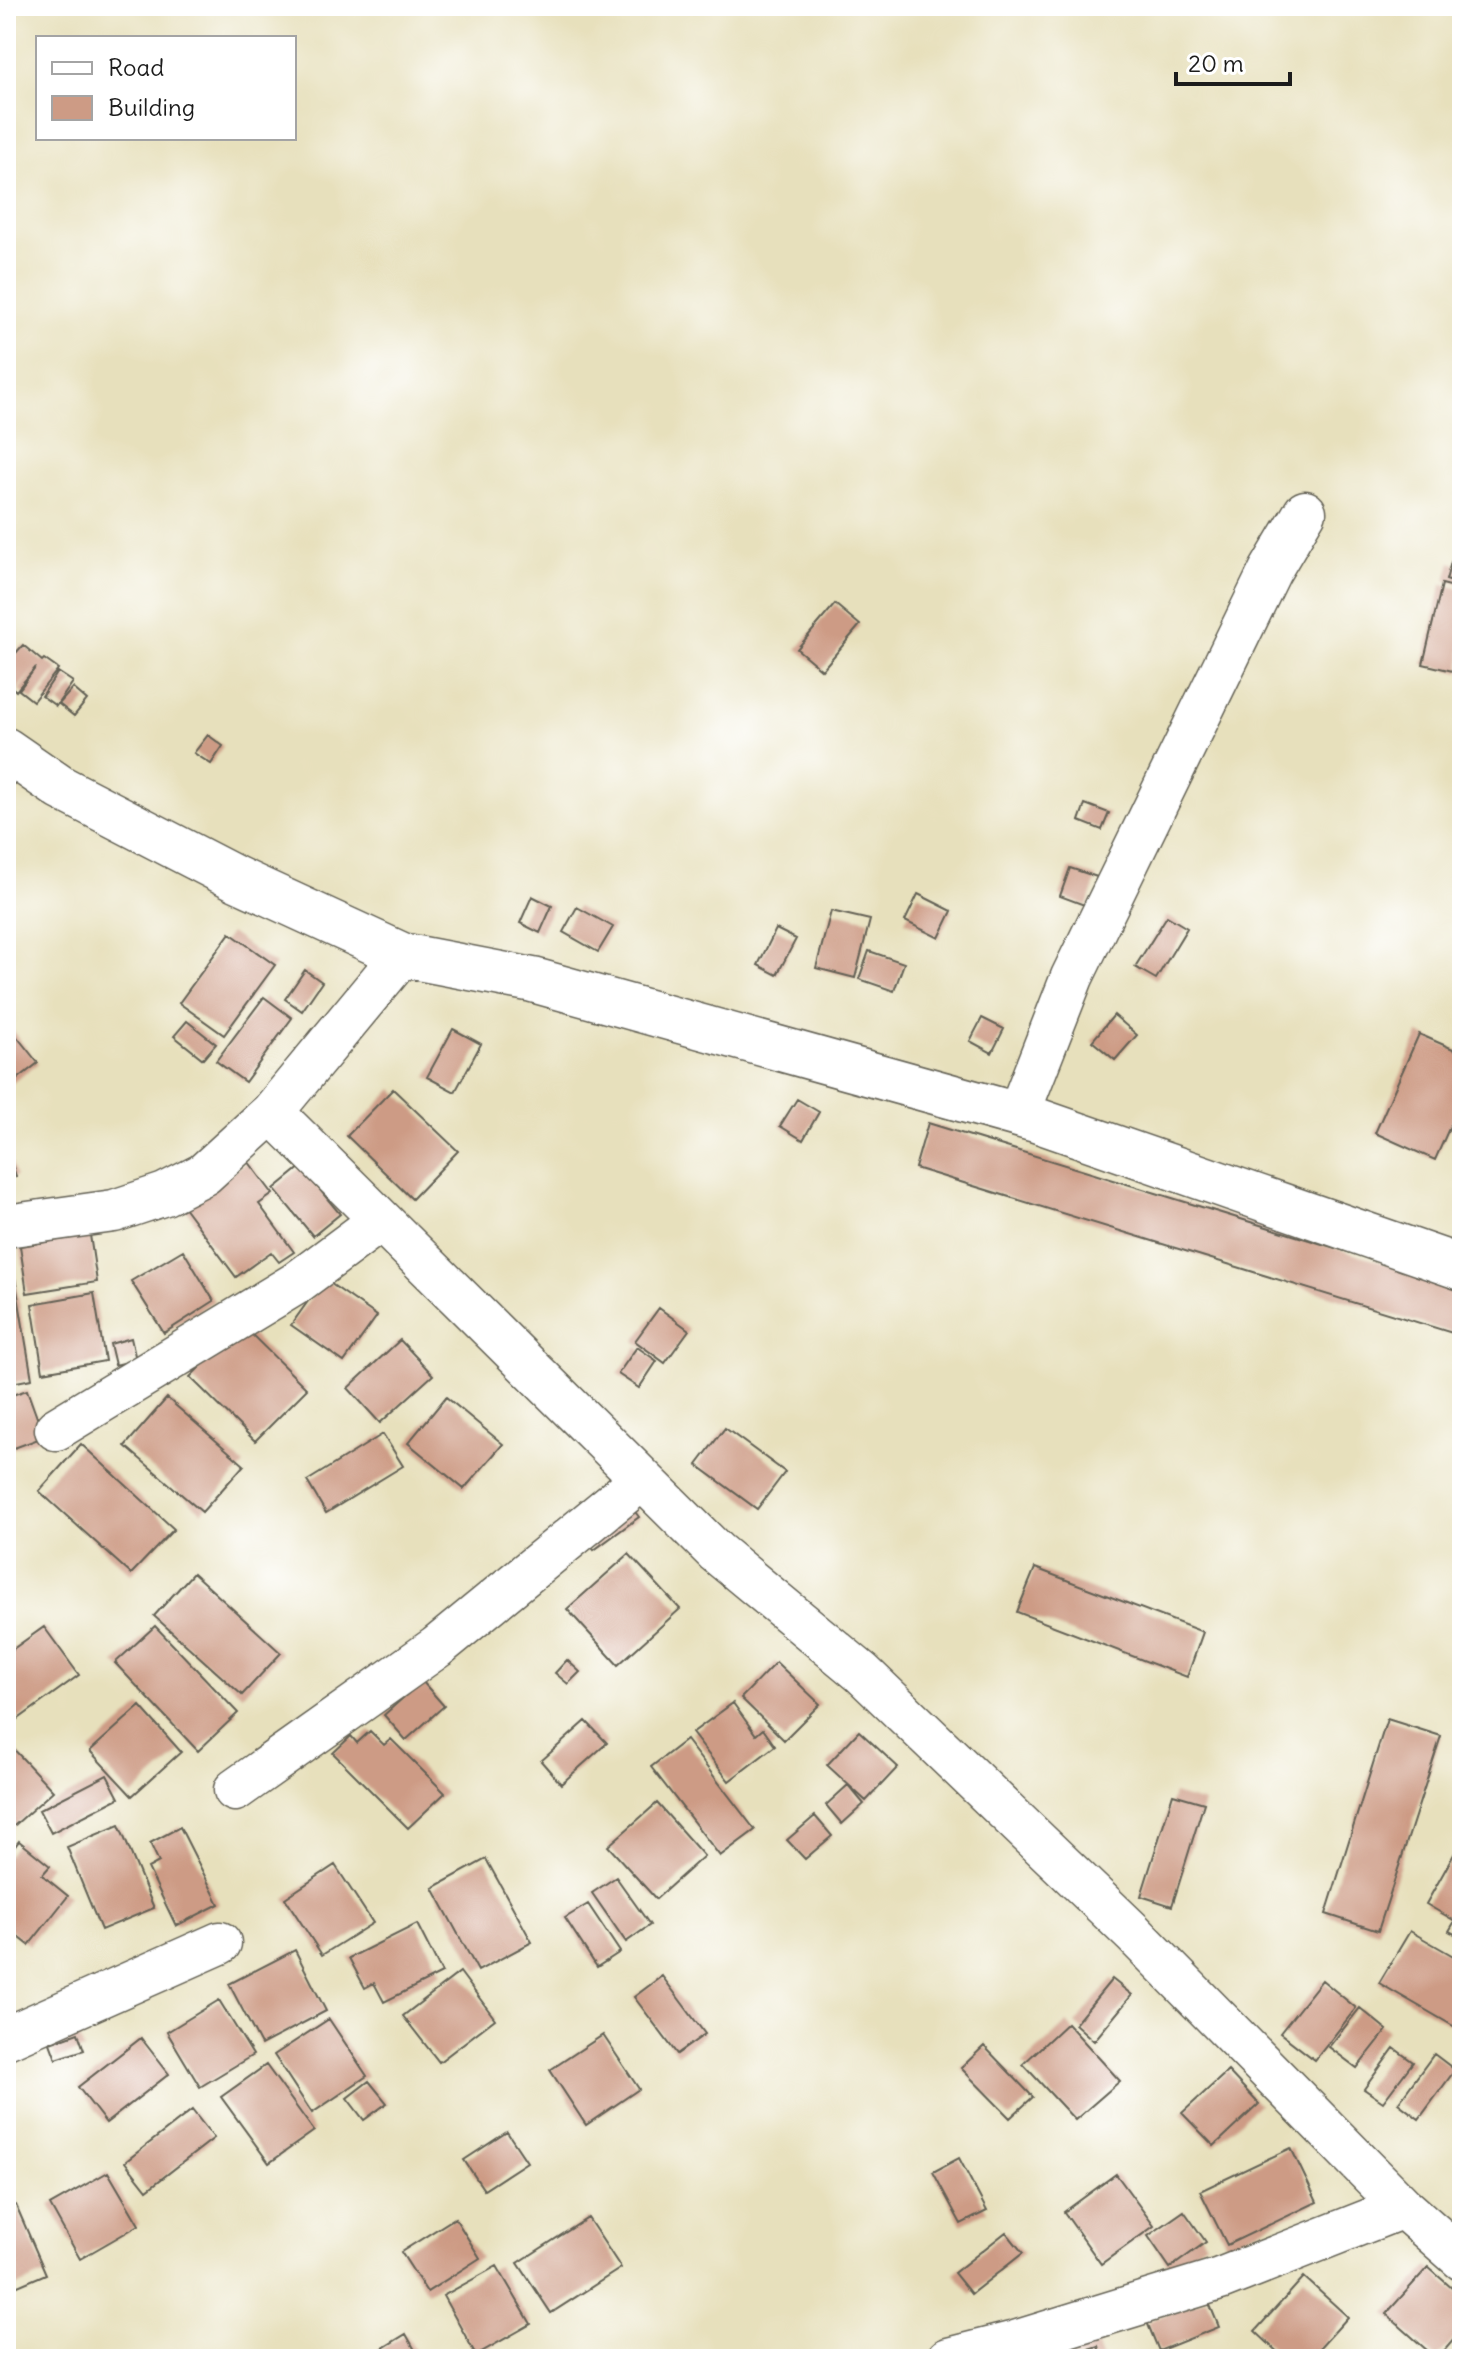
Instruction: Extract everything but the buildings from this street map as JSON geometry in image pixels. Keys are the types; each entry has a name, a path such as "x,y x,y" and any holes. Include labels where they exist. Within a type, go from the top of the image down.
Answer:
{"main road":[{"path":"6,750 61,788 237,879 402,955 533,980 1018,1115 1462,1268"}],"street":[{"path":"1018,1115 1072,977 1270,571 1305,512"},
{"path":"6,1226 114,1211 165,1194 204,1174 272,1112 402,955"},
{"path":"272,1112 716,1552 873,1684 1133,1933 1403,2207 1462,2259"},
{"path":"56,1429 295,1284 381,1220"},
{"path":"235,1790 437,1647 642,1479"},
{"path":"6,2038 220,1943"},
{"path":"948,2359 1015,2342 1220,2279 1403,2207"}]}
